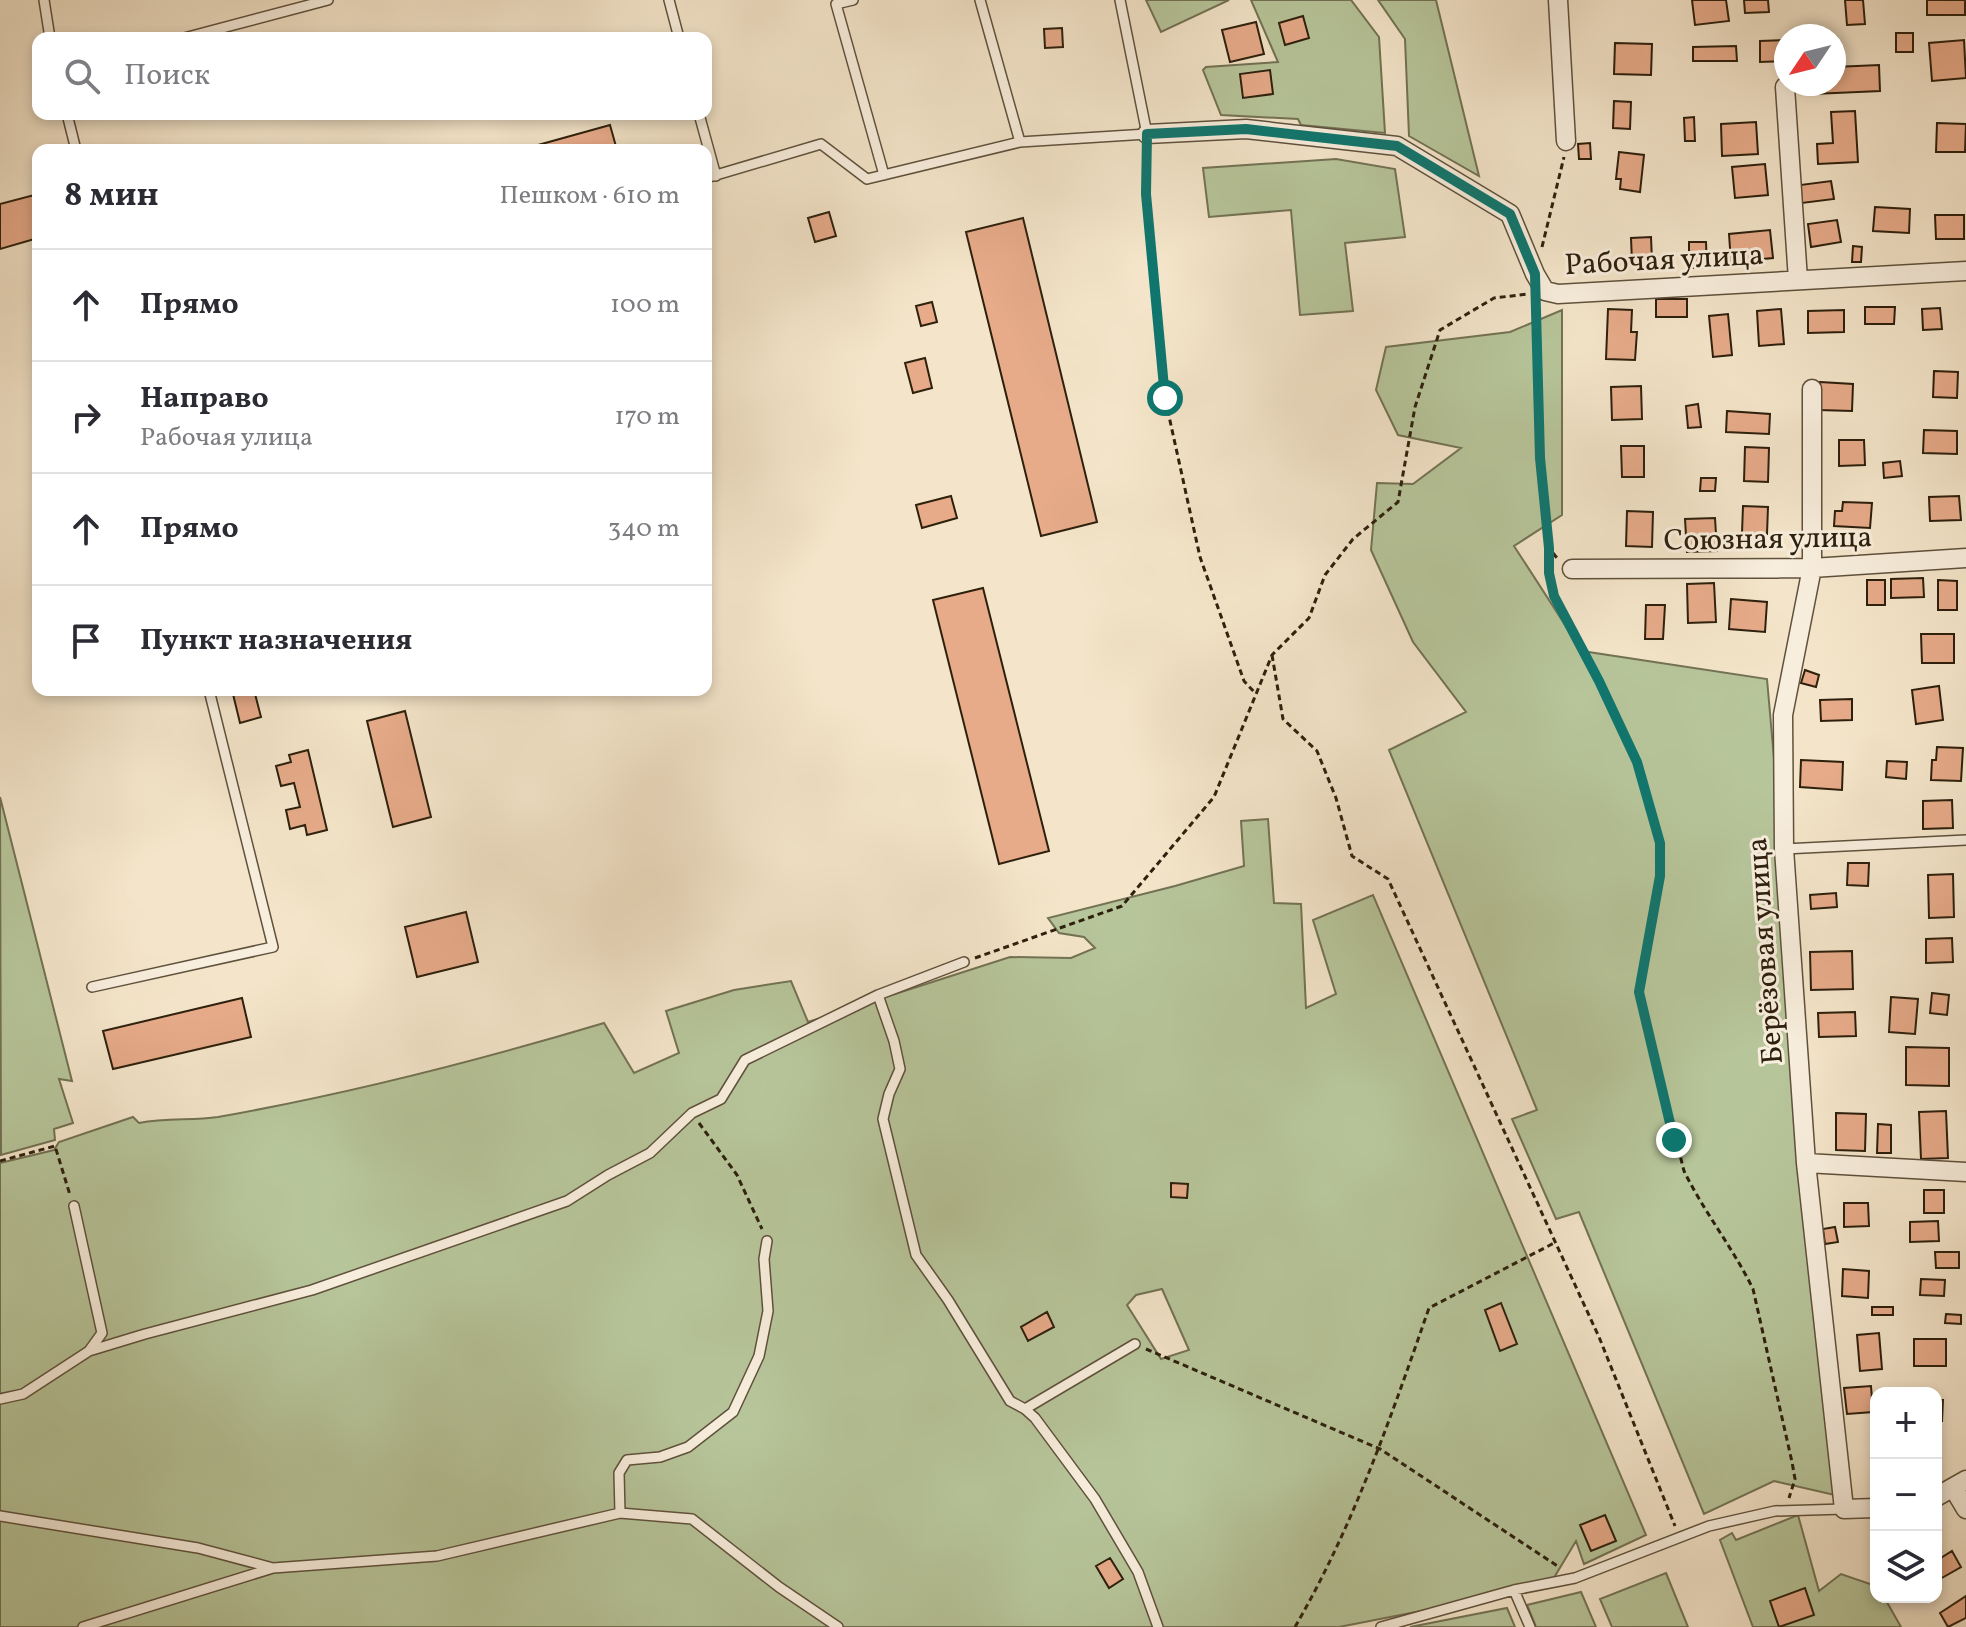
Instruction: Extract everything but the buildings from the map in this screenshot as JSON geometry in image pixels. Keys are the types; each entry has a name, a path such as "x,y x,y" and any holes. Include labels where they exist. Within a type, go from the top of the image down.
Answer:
{"street":[{"path":"1558,0 1566,141"},
{"path":"1786,96 1798,280"},
{"name":"Рабочая улица","path":"1147,134 1246,129 1397,146 1510,214 1545,291 1558,294 1966,271"},
{"name":"Берёзовая улица","path":"1812,389 1812,568 1783,715 1784,849 1806,1163 1844,1509"},
{"name":"Союзная улица","path":"1572,569 1812,568 1966,558"},
{"path":"1806,1163 1966,1172"},
{"path":"1942,1494 1960,1485 1966,1509"},
{"path":"1844,1509 1870,1508"}],"lane":[{"path":"44,0 49,32"},
{"path":"207,32 328,0"},
{"path":"669,0 677,32"},
{"path":"853,0 836,4 884,175"},
{"path":"980,0 1020,142"},
{"path":"712,177 821,144 867,179 1020,142 1147,134 1120,0"},
{"path":"68,120 74,144"},
{"path":"700,120 705,144"},
{"path":"92,987 273,947 210,696"},
{"path":"1784,849 1966,840"},
{"path":"0,1399 23,1394 89,1351 312,1290 567,1201 650,1153 692,1113 721,1099 745,1060 878,995 964,962"},
{"path":"878,995 900,1069 883,1119 916,1255 948,1300 1010,1401 1035,1418 1095,1499 1138,1572 1158,1627"},
{"path":"74,1206 102,1333 89,1351"},
{"path":"620,1513 619,1473 627,1460 660,1457 688,1447 733,1412 759,1356 768,1311 764,1259 767,1241"},
{"path":"1025,1409 1135,1344"},
{"path":"1381,1627 1514,1590 1575,1578 1709,1526 1775,1511 1844,1509"},
{"path":"83,1627 273,1568 437,1556 620,1513 692,1519 779,1587 838,1627"},
{"path":"0,1516 198,1548 273,1568"},
{"path":"1514,1590 1530,1627"}],"path":[{"path":"1147,134 1146,194 1165,398 1200,557 1227,640 1244,681 1256,694"},
{"path":"1535,274 1562,173 1566,141"},
{"path":"964,962 1122,906 1214,797 1272,655 1309,618 1325,575 1353,539 1398,502 1415,407 1440,330 1494,298 1534,293 1540,458 1549,573 1554,596 1637,762 1660,843 1660,876 1639,992 1684,1171 1753,1289 1762,1337 1787,1431 1795,1479 1789,1499 1775,1511"},
{"path":"1549,548 1572,569"},
{"path":"1272,655 1283,719 1317,751 1336,798 1352,856 1388,879 1599,1337 1680,1537"},
{"path":"692,1113 737,1175 767,1241"},
{"path":"0,1161 55,1146 74,1206"},
{"path":"1295,1627 1310,1602 1380,1449 1429,1308 1556,1242"},
{"path":"1135,1344 1380,1449 1575,1578"}],"green space":[{"path":"1146,0 1229,0 1161,32"},
{"path":"1251,0 1351,0 1379,37 1385,133 1301,125 1298,119 1221,115 1203,70 1206,67 1278,62"},
{"path":"1378,0 1436,0 1479,176 1409,136 1405,39"},
{"path":"1336,159 1395,169 1405,237 1345,243 1353,311 1300,315 1291,210 1209,217 1203,168"},
{"path":"1562,310 1562,515 1514,546 1582,651 1767,679 1839,1496 1774,1481 1704,1514 1579,1212 1556,1219 1512,1119 1537,1110 1389,750 1466,712 1413,642 1371,550 1377,483 1413,484 1461,448 1398,435 1376,390 1386,347 1510,332"},
{"path":"0,797 72,1081 59,1079 73,1123 54,1129 55,1140 1,1155"},
{"path":"1268,819 1274,903 1301,904 1306,1008 1336,994 1313,920 1373,895 1646,1535 1584,1564 1576,1541 1549,1586 1339,1627 0,1627 0,1163 54,1150 59,1142 133,1117 139,1123 218,1117 267,1108 412,1076 604,1023 634,1073 679,1053 666,1011 734,990 791,981 808,1022 1010,957 1071,958 1095,948 1084,937 1059,933 1048,918 1244,866 1241,821","holes":["1162,1289 1189,1350 1161,1359 1127,1305 1136,1295"]},
{"path":"1798,1515 1819,1591 1841,1574 1870,1584 1870,1603 1887,1603 1901,1627 1753,1627 1720,1540 1732,1533 1736,1540"},
{"path":"1666,1573 1688,1627 1612,1627 1600,1599"},
{"path":"1581,1592 1596,1627 1536,1627 1527,1605"},
{"path":"1507,1608 1515,1627 1410,1627"}],"route":[{"path":"1165,398 1146,194 1147,134 1246,129 1397,146 1510,214 1535,274 1540,458 1549,573 1554,596 1637,762 1660,843 1660,876 1639,992 1674,1140"}]}
